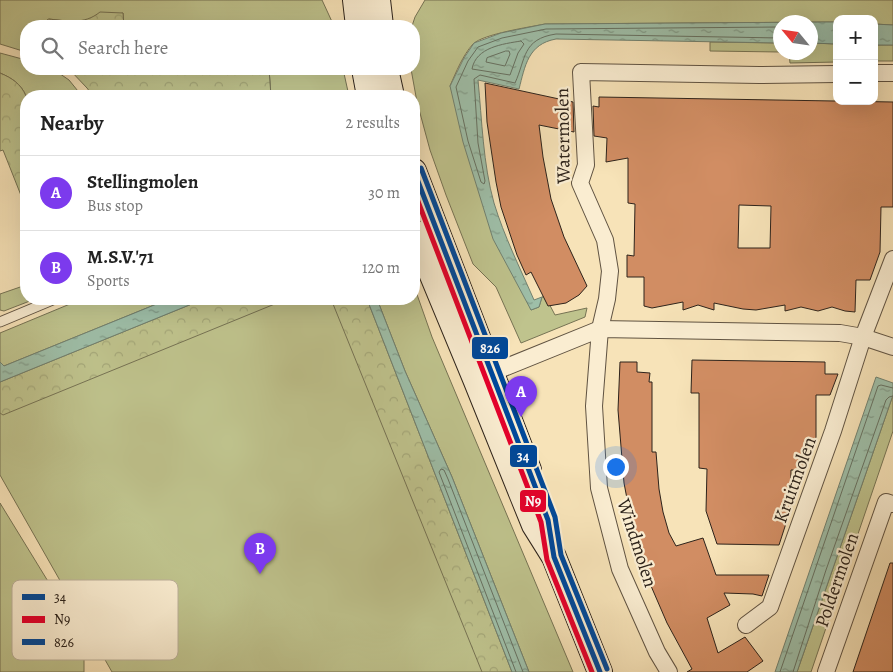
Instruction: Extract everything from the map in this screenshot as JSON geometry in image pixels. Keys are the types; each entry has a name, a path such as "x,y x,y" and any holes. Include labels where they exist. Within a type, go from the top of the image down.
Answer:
{"street":[{"path":"355,0 357,20"},
{"path":"378,0 380,20"},
{"name":"Watermolen","path":"600,329 610,272 606,240 580,183 586,165 581,72 759,75 833,74"},
{"path":"878,74 893,73"},
{"path":"365,75 368,90"},
{"path":"387,75 391,90"},
{"path":"420,188 523,498 534,525 554,557 600,672"},
{"path":"420,245 483,376"},
{"path":"863,337 893,258"},
{"path":"483,376 600,329 840,333 863,337 893,347"},
{"name":"Windmolen","path":"600,329 594,406 599,488 620,569 657,652 669,672"},
{"name":"Kruitmolen","path":"746,625 770,607 826,450 863,337"},
{"name":"Poldermolen","path":"826,672 890,503"}],"lane":[{"path":"0,322 41,305"}],"green space":[{"path":"0,0 322,0 331,20 124,20 123,13 86,20 20,20 20,50 0,44"},
{"path":"425,0 893,0 893,25 878,24 878,15 833,15 833,22 818,22 818,15 773,15 773,22 545,24 496,34 478,40 473,44 463,58 450,86 531,310 539,307 542,297 545,296 555,315 587,308 585,317 521,343 496,287 473,264 430,150 420,113 420,90 415,90 412,75 420,75 420,20 414,20"},
{"path":"100,12 123,13 124,20 82,20"},
{"path":"710,42 773,43 773,52 710,51"},
{"path":"818,43 833,44 833,62 790,63 790,60 818,60"},
{"path":"878,45 893,45 893,61 878,61"},
{"path":"0,53 20,58 20,75 62,75 77,90 23,90 16,82 0,73"},
{"path":"0,73 16,82 23,90 20,90 20,193 3,150 0,151"},
{"path":"75,75 269,75 271,90 88,90"},
{"path":"269,75 344,75 348,90 271,90"},
{"path":"20,287 20,305 4,311 0,310 0,294"},
{"path":"420,303 432,337 573,672 529,672 452,477 405,371 379,305 420,305"},
{"path":"68,305 154,305 4,366 0,362 0,333"},
{"path":"189,305 272,305 3,415 0,413 0,382"},
{"path":"212,305 363,305 501,672 112,672 105,660 178,660 178,580 60,580 0,475 0,398"},
{"path":"333,305 369,305 512,672 482,672"},
{"path":"893,395 893,431 811,672 797,672"},
{"path":"0,503 47,580 12,580 12,660 84,660 84,672 0,672"}],"water":[{"path":"773,22 773,43 556,39 539,46 529,57 519,89 478,80 485,157 494,203 507,240 534,300 542,297 539,307 531,310 493,239 463,142 450,86 474,43 501,33 545,24"},
{"path":"818,22 833,22 833,44 818,43"},
{"path":"878,24 893,25 893,45 878,45"},
{"path":"154,305 189,305 0,382 0,362 4,366"},
{"path":"369,305 379,305 405,371 452,477 529,672 512,672"},
{"path":"876,377 893,383 893,395 797,672 775,672"}],"building":[{"path":"485,83 573,102 574,132 539,125 551,199 564,237 587,286 579,295 566,303 548,306 531,272 526,275 517,255 501,207 496,182 487,122"},
{"path":"599,97 833,101 833,105 878,105 878,102 893,102 893,207 881,207 880,252 870,280 856,280 855,312 832,307 818,311 801,307 785,311 785,305 756,310 714,303 714,310 698,305 683,310 683,302 652,308 644,306 644,277 627,277 627,255 634,256 635,204 628,203 628,158 606,162 607,138 594,136 593,106 599,107","holes":["739,205 771,206 770,248 738,248"]},
{"path":"692,360 825,362 825,374 838,374 830,395 816,395 816,437 805,470 791,470 790,511 779,545 717,544 706,511 707,469 699,468 699,393 691,393"},
{"path":"620,362 637,362 637,372 650,373 649,382 652,382 652,452 656,452 663,512 669,533 676,546 703,538 716,575 769,575 762,596 724,593 730,605 707,618 718,653 745,637 763,661 747,672 687,672 692,669 667,623 648,579 633,530 624,483 618,410"},
{"path":"890,563 893,563 893,672 853,672"}],"transit line":[{"name":"826","path":"421,168 555,517 561,555 607,669"},
{"name":"34","path":"420,187 548,520 554,557 600,672"},
{"name":"N9","path":"420,207 541,522 547,560 592,672"}],"place":[{"name":"Stellingmolen","path":"521,417"},
{"name":"M.S.V.'71","path":"260,574"}]}
